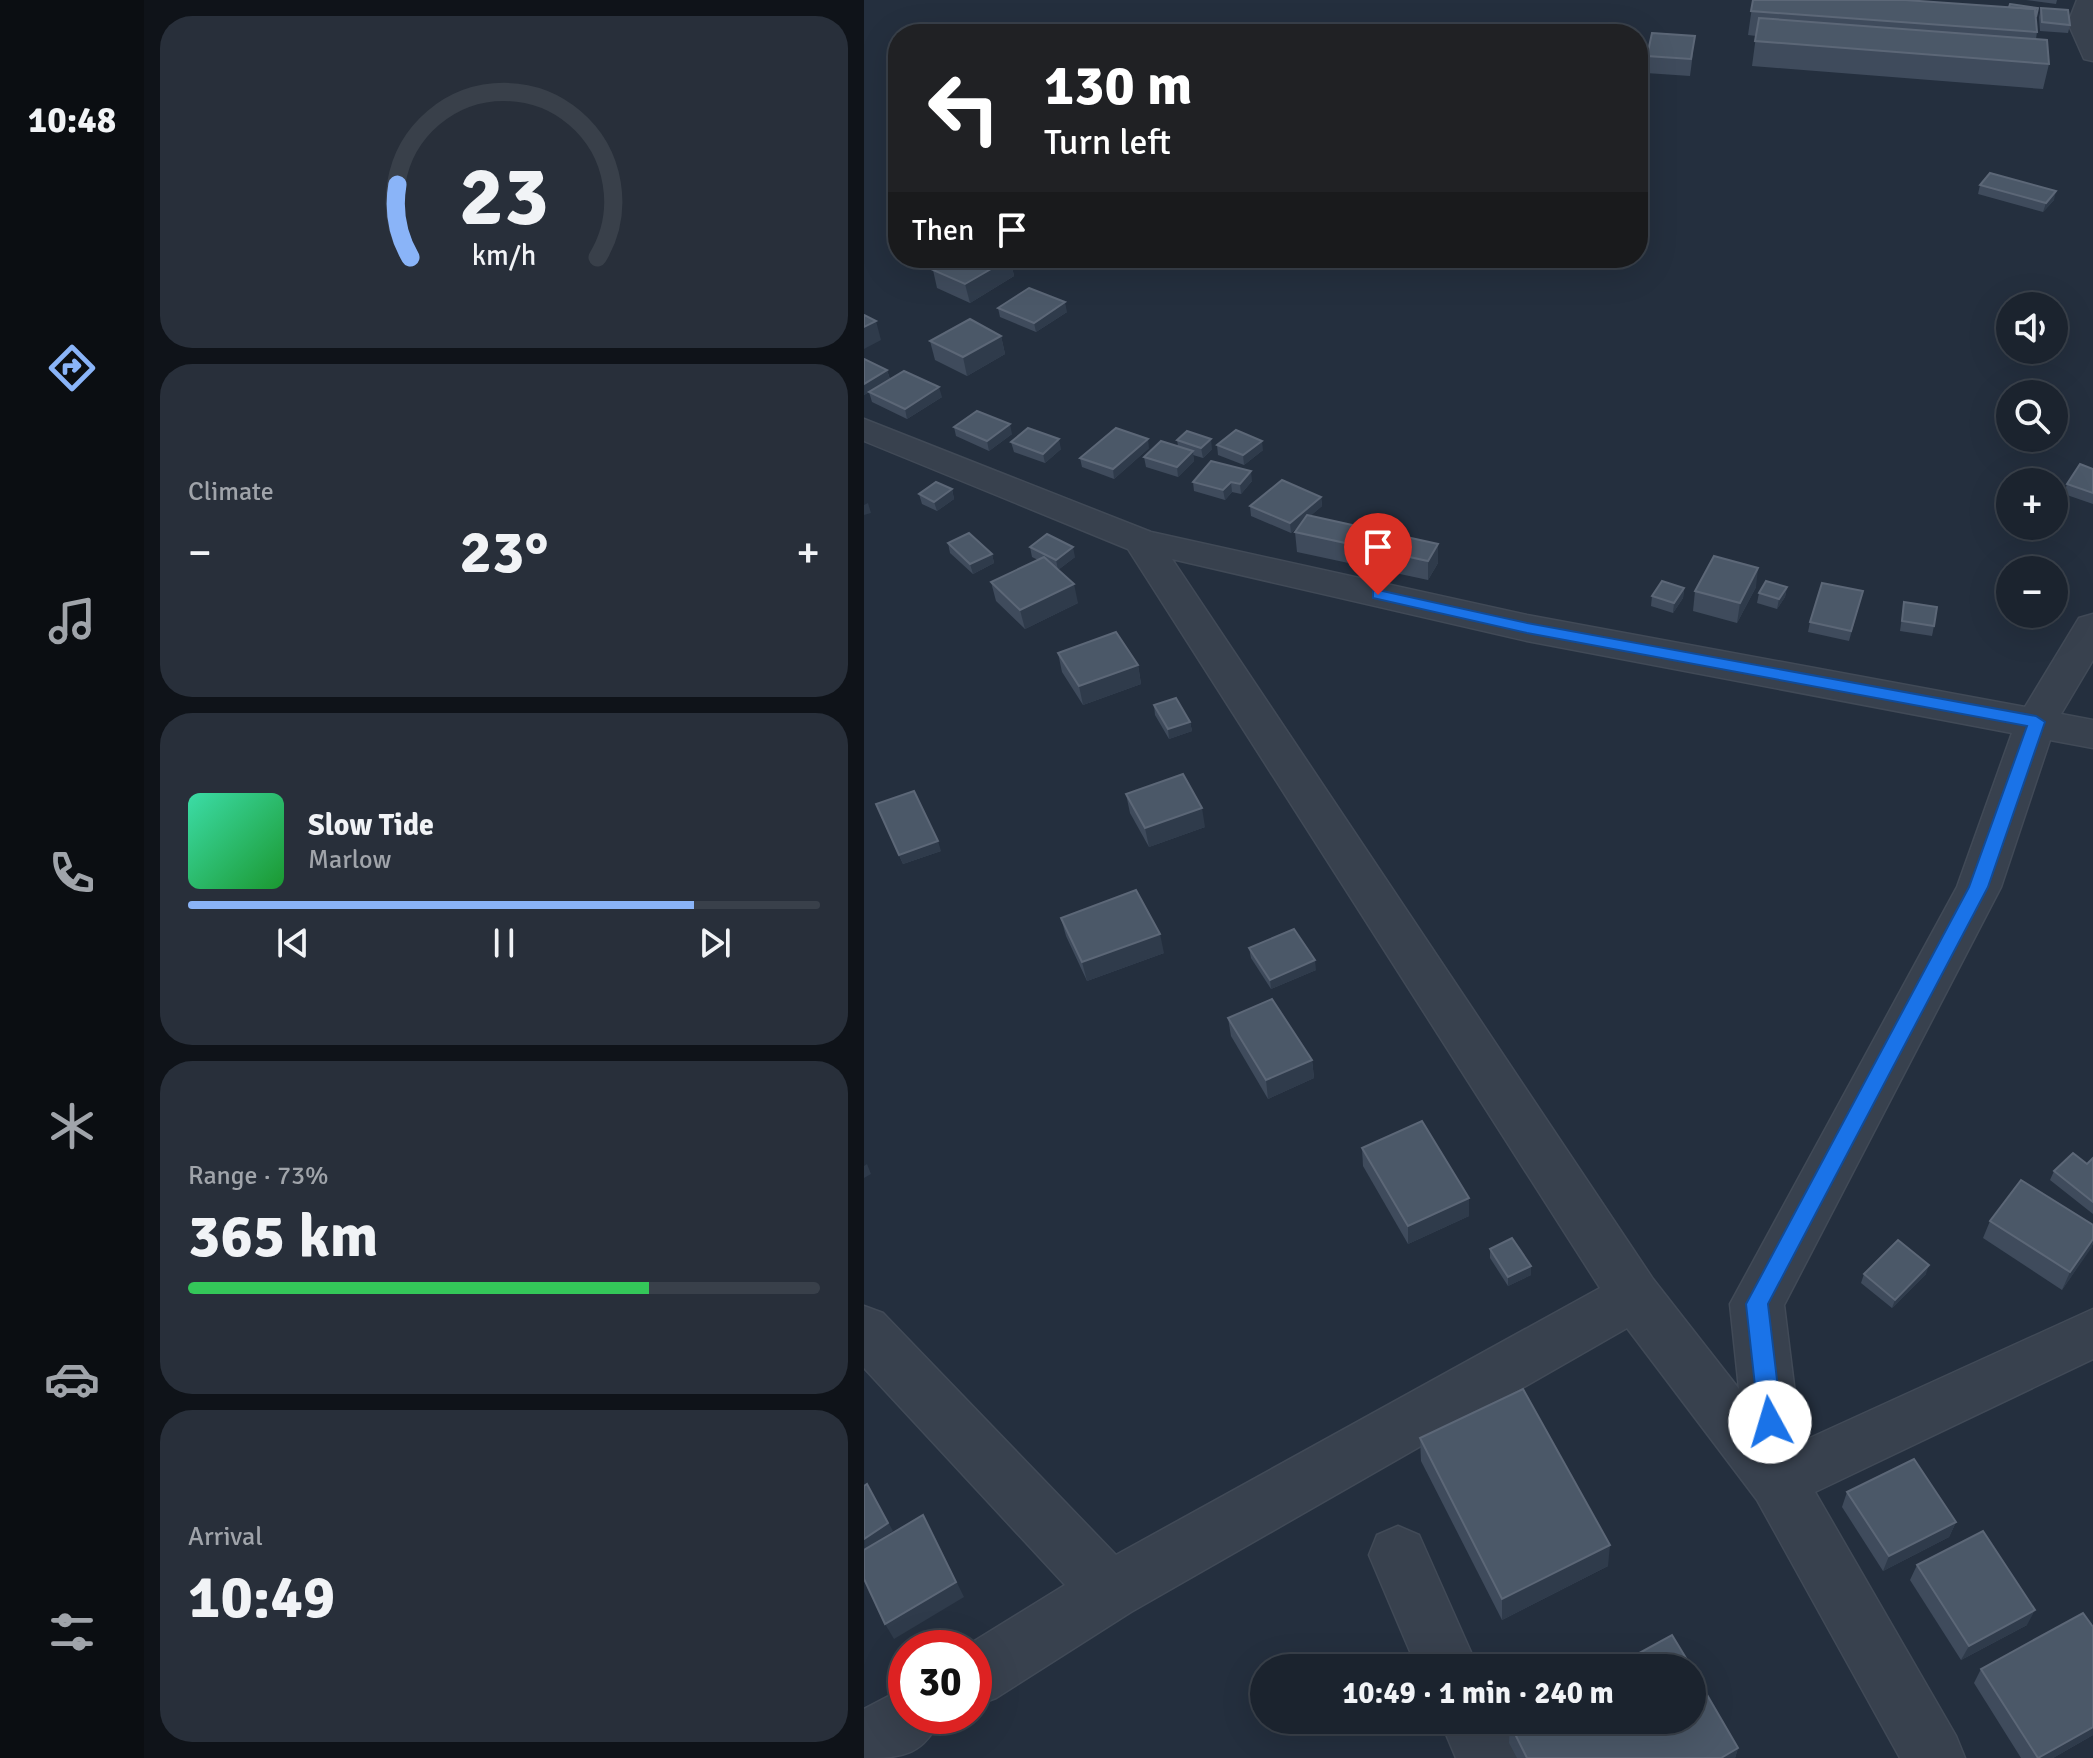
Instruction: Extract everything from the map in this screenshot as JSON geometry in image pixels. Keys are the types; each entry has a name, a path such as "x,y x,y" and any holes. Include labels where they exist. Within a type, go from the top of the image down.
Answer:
{"street":[{"path":"2090,0 2081,23 2093,53"},
{"path":"864,429 1141,541 1527,628 2093,734"},
{"path":"1141,541 1634,1296 1777,1481 1934,1758"},
{"path":"1777,1481 1757,1304 1979,887 2036,722 2093,627"},
{"path":"992,1665 1110,1591 1634,1296"},
{"path":"864,1330 1110,1591"},
{"path":"1777,1481 2093,1333"},
{"path":"1398,1555 1442,1654"},
{"path":"864,1745 888,1730"},
{"path":"1477,1734 1488,1758"}],"building":[{"path":"1753,0 1905,0 2035,9 2037,32 1751,11"},
{"path":"2010,4 2038,8 2036,17 2035,9 2009,7"},
{"path":"2041,8 2068,10 2070,25 2042,22"},
{"path":"1759,18 2047,40 2049,64 1755,41"},
{"path":"1652,33 1695,36 1691,59 1648,56"},
{"path":"1990,173 2056,191 2046,203 1980,185"},
{"path":"936,268 993,268 965,284 933,270"},
{"path":"1029,288 1065,302 1034,323 998,308"},
{"path":"864,315 876,321 864,327"},
{"path":"970,319 1001,336 963,357 930,341"},
{"path":"864,359 887,370 864,384"},
{"path":"904,371 939,387 905,409 869,392"},
{"path":"977,411 1010,424 987,441 954,427"},
{"path":"1028,428 1059,439 1043,454 1011,442"},
{"path":"1116,428 1148,439 1113,469 1080,458"},
{"path":"1236,430 1262,441 1243,455 1217,445"},
{"path":"1187,431 1211,439 1201,448 1177,440"},
{"path":"1161,441 1193,451 1177,467 1144,457"},
{"path":"1211,461 1251,471 1240,484 1231,482 1223,490 1193,482"},
{"path":"2080,464 2093,469 2093,493 2068,482"},
{"path":"1282,480 1321,497 1290,523 1250,506"},
{"path":"936,482 952,489 934,502 919,494"},
{"path":"1307,515 1438,544 1428,561 1295,532"},
{"path":"969,533 992,554 970,564 948,543"},
{"path":"1047,534 1073,547 1056,560 1030,547"},
{"path":"1714,556 1758,568 1740,603 1695,591"},
{"path":"1044,557 1074,584 1020,610 991,582"},
{"path":"1662,581 1684,588 1674,603 1652,596"},
{"path":"1766,581 1787,587 1779,599 1759,593"},
{"path":"1822,583 1863,591 1851,631 1810,622"},
{"path":"1904,602 1937,607 1934,626 1902,621"},
{"path":"1116,632 1138,665 1079,686 1058,653"},
{"path":"1176,698 1190,722 1168,729 1154,705"},
{"path":"1183,774 1202,808 1145,828 1126,794"},
{"path":"914,791 938,841 899,855 876,804"},
{"path":"1136,890 1160,934 1082,962 1061,918"},
{"path":"1294,929 1315,960 1270,980 1249,948"},
{"path":"1272,999 1312,1060 1266,1080 1228,1018"},
{"path":"1422,1121 1469,1198 1408,1226 1362,1148"},
{"path":"2073,1153 2087,1164 2093,1158 2093,1202 2054,1171"},
{"path":"2021,1180 2093,1225 2093,1239 2070,1272 1990,1221"},
{"path":"1512,1238 1531,1266 1508,1277 1490,1249"},
{"path":"1898,1240 1929,1265 1895,1300 1864,1274"},
{"path":"1523,1389 1610,1545 1502,1599 1420,1438"},
{"path":"1914,1459 1956,1522 1889,1556 1847,1492"},
{"path":"867,1484 888,1523 864,1539 864,1486"},
{"path":"923,1515 956,1582 885,1624 864,1579 864,1550"},
{"path":"1983,1531 2035,1610 1969,1646 1917,1565"},
{"path":"2083,1613 2093,1627 2093,1727 2038,1758 1981,1669"},
{"path":"1672,1635 1684,1654 1637,1654"},
{"path":"1706,1693 1738,1748 1721,1758 1527,1758 1515,1734 1706,1734"}],"route":[{"path":"1378,595 1527,628 2036,722 1979,887 1757,1304 1770,1422"}]}
